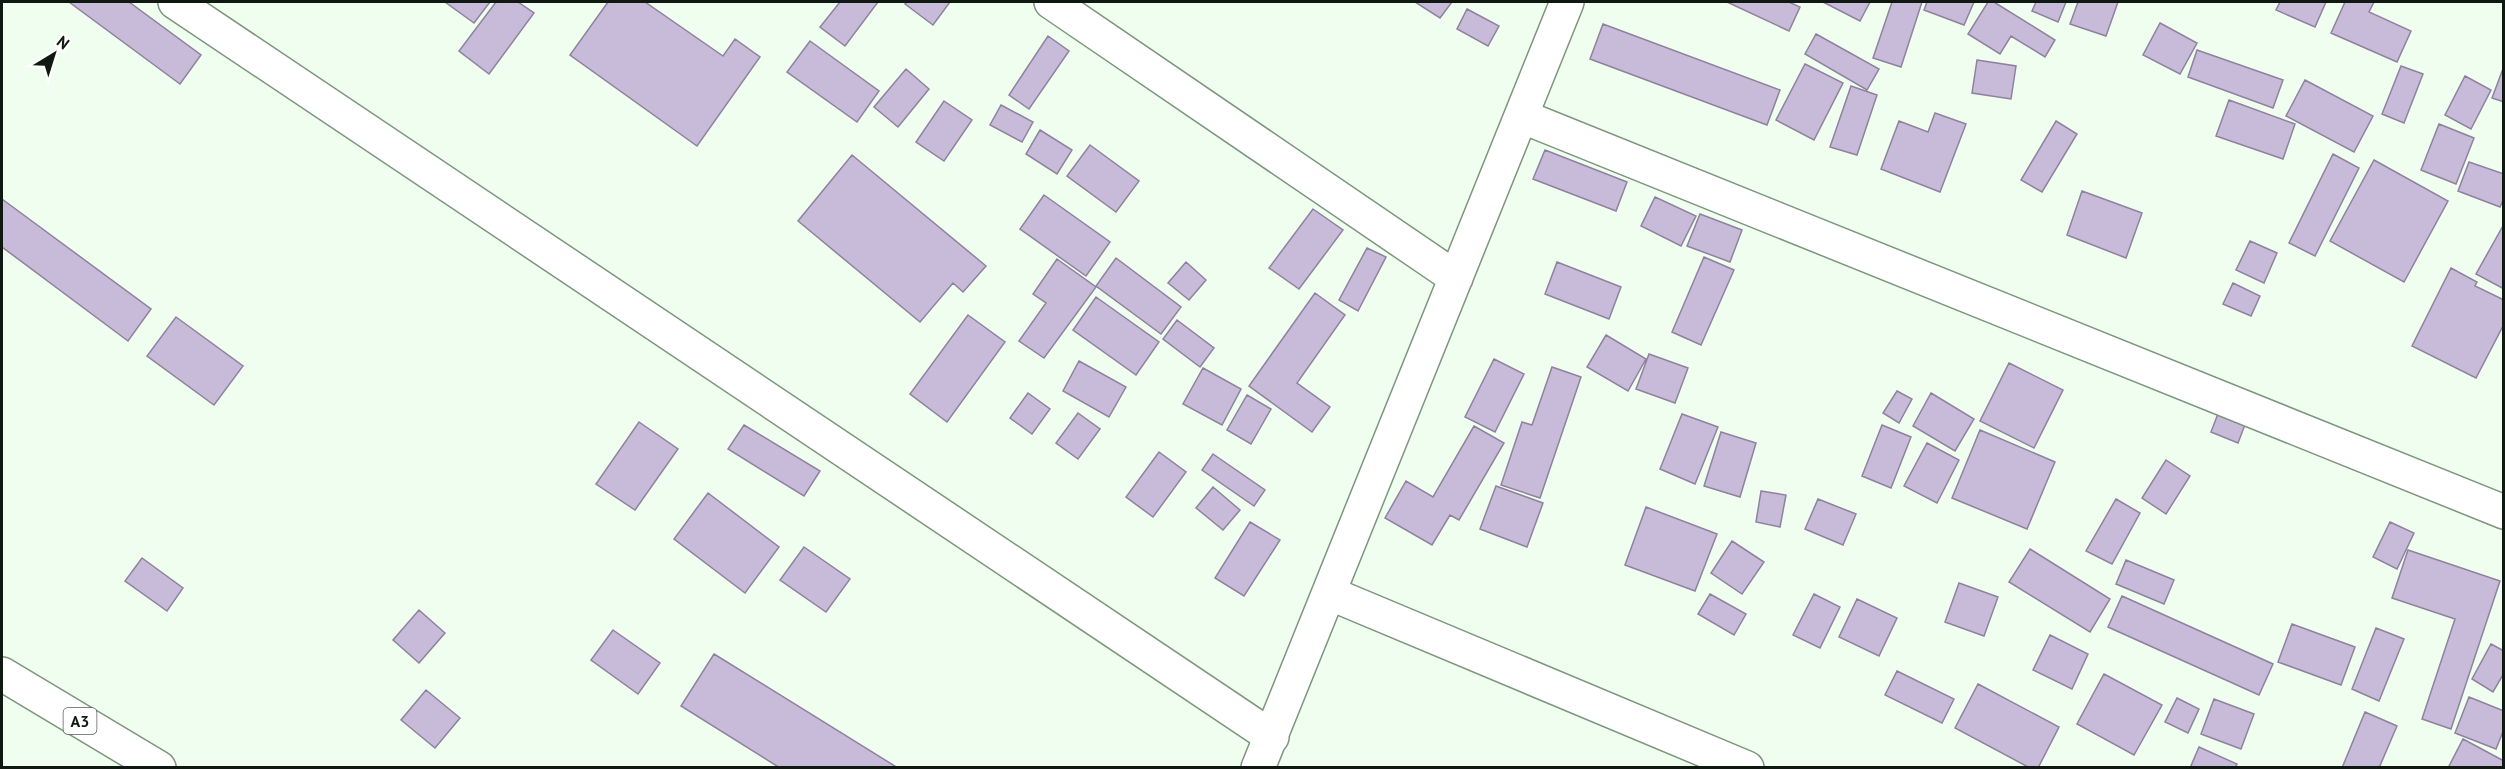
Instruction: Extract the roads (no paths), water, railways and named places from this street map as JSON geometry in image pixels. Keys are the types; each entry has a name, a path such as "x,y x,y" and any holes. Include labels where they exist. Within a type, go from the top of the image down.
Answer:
{"main road":[{"path":"175,2 1272,736"},
{"path":"1051,2 1456,278"},
{"path":"1258,768 1567,2"},
{"path":"1521,116 2504,512"},
{"path":"1329,593 1747,768"},
{"name":"A3","path":"2,674 159,768"}]}
